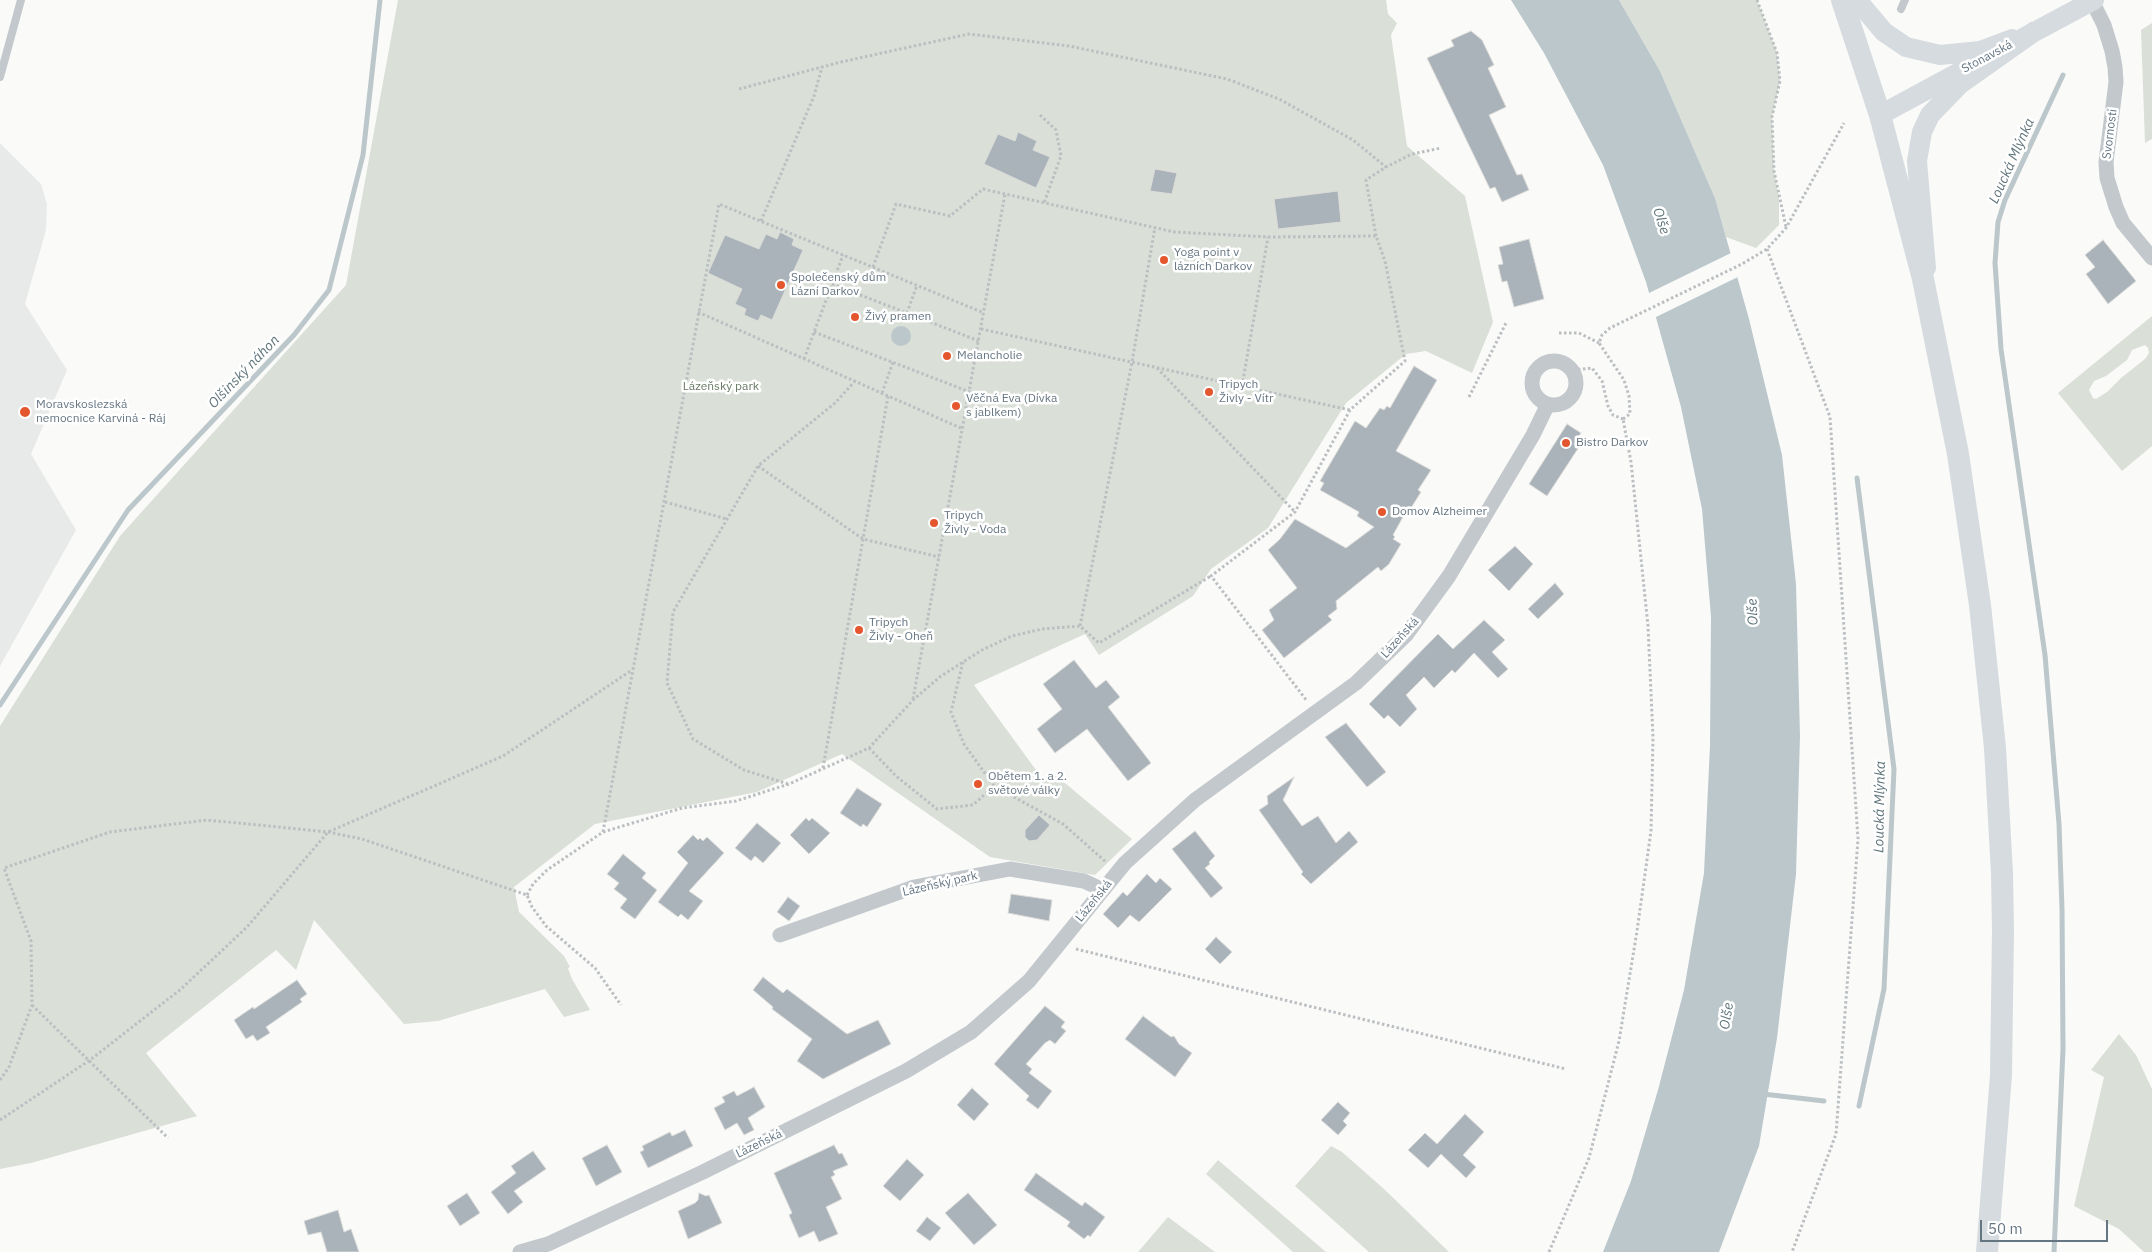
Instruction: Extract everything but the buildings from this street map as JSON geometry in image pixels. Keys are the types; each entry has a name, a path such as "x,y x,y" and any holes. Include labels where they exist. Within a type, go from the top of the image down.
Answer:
{"main road":[{"path":"1842,0 1880,115 1901,191 1928,304 1958,454 1974,556 1988,675 2002,873 2002,1002 1997,1145 1988,1252"}],"street":[{"path":"1857,0 1884,32 1906,47 1940,55 1980,51 2036,32"},
{"name":"Stonavská","path":"1880,115 2093,1"},
{"name":"Svornosti","path":"2093,1 2104,25 2115,67 2116,82 2106,162 2107,178 2116,207 2124,223 2152,258"},
{"path":"1928,304 1924,221 1918,183 1917,160 1922,132 1930,115 1960,84 2036,32"},
{"path":"1558,361 1573,370 1576,383 1572,396 1562,404 1548,404 1536,396 1533,388 1534,374 1544,363 1558,361"},
{"name":"Lázeňská","path":"520,1252 548,1244 686,1180 906,1071 971,1032 1029,981 1125,863 1196,800 1356,683 1406,635 1449,576 1534,435 1548,404"},
{"name":"Lázeňský park","path":"780,934 914,888 1010,868 1084,881 1103,890"}],"lane":[{"path":"0,77 21,0"},
{"path":"1901,8 1905,0"}],"path":[{"path":"1757,0 1777,53 1780,81 1772,117 1774,170 1786,228"},
{"path":"739,89 822,67 969,34 1069,46 1227,79 1279,99 1353,140 1386,166"},
{"path":"761,221 814,96 822,67"},
{"path":"1040,115 1056,130 1061,156 1044,203"},
{"path":"1599,343 1602,335 1610,328 1742,264 1767,249 1786,228 1844,123"},
{"path":"526,896 533,884 547,870 603,832 682,808 736,801 789,784 869,748 913,700 941,676 982,650 1012,636 1042,629 1080,626 1099,643 1211,576 1295,512 1350,410 1405,362 1385,261 1376,236 1366,180 1386,166 1412,154 1441,148"},
{"path":"873,267 896,204 950,216 982,189 1174,232 1268,237 1376,236"},
{"path":"913,700 1006,194"},
{"path":"603,832 719,204 984,312"},
{"path":"1080,626 1132,362 1155,227"},
{"path":"1242,386 1268,237"},
{"path":"1767,249 1830,416 1858,839 1836,1134 1792,1252"},
{"path":"804,359 843,255"},
{"path":"832,284 979,341"},
{"path":"907,313 917,285"},
{"path":"698,312 963,429"},
{"path":"1469,397 1507,321"},
{"path":"982,329 1350,410"},
{"path":"814,332 970,392"},
{"path":"1560,333 1579,333 1599,343 1624,380 1630,414 1623,419"},
{"path":"882,393 893,362"},
{"path":"1156,367 1295,512"},
{"path":"1573,370 1584,367 1592,368 1602,381 1608,406 1614,415 1623,419"},
{"path":"789,784 744,770 693,739 667,683 672,612 758,466 835,404 856,382"},
{"path":"823,768 888,396"},
{"path":"1549,1252 1589,1158 1619,1041 1638,931 1651,831 1653,737 1648,626 1631,462 1623,419"},
{"path":"758,466 863,538 939,557"},
{"path":"664,502 727,519"},
{"path":"1211,576 1316,712"},
{"path":"963,662 951,712 964,744 994,786 1063,824 1118,872"},
{"path":"0,1120 90,1060 181,989 247,927 328,832 502,756 632,670"},
{"path":"869,748 896,776 937,808 973,805 994,786"},
{"path":"0,1080 9,1067 32,1005 30,942 2,869 110,832 207,820 328,832 362,839 526,896 546,926 595,968 621,1005"},
{"path":"1058,946 1090,951 1566,1069"},
{"path":"32,1005 168,1138"}],"shaded area":[{"name":"Moravskoslezská nemocnice Karviná - Ráj","path":"0,143 41,184 47,204 46,230 25,304 67,370 31,454 76,530 0,666"}],"green space":[{"name":"Lázeňský park","path":"398,0 1386,0 1388,14 1397,23 1391,35 1407,146 1465,196 1493,322 1472,373 1426,351 1406,354 1346,403 1268,528 1211,569 1193,596 1099,655 1085,634 974,685 1044,781 1053,773 1132,839 1095,875 990,857 842,754 757,792 595,824 514,887 519,912 564,956 570,967 568,968 572,979 590,1010 564,1017 545,989 438,1021 404,1024 314,920 296,970 276,950 146,1053 197,1116 31,1163 0,1169 0,726 120,536 346,285"},
{"path":"1619,0 1757,0 1777,53 1780,81 1772,117 1774,171 1779,197 1779,225 1756,248 1726,237 1715,198 1660,71"},
{"path":"2152,23 2152,139 2145,143 2141,30"},
{"path":"2152,316 2152,446 2122,471 2058,393","holes":["2145,345 2149,353 2145,359 2107,392 2096,399 2093,398 2089,390 2094,381 2106,376 2127,360 2132,350"]},
{"path":"2119,1034 2136,1055 2152,1089 2152,1252 2144,1252 2119,1229 2074,1206 2104,1077 2091,1070"},
{"path":"1331,1146 1342,1152 1384,1189 1449,1252 1369,1252 1295,1186"},
{"path":"1218,1160 1326,1252 1293,1252 1206,1174"},
{"path":"1168,1217 1215,1252 1138,1252"}],"water":[{"name":"Olše","path":"1511,0 1619,0 1660,71 1715,198 1749,319 1782,455 1796,584 1800,736 1796,874 1777,1038 1759,1146 1719,1252 1603,1252 1631,1181 1658,1090 1684,990 1704,873 1710,746 1711,617 1702,509 1681,407 1646,282 1603,165 1544,53"},
{"path":"901,326 908,329 911,336 908,343 901,346 894,343 891,336 894,329"}],"pier":[{"path":"1733,252 1740,276 1654,318 1647,294"}],"waterway":[{"name":"Olšinský náhon","path":"0,705 128,510 294,335 329,290 363,155 380,0"},
{"path":"2054,1252 2063,1049 2059,824 2045,655 2001,349 1995,263 1998,222 2005,200 2063,75"},
{"name":"Loucká Mlýnka","path":"1857,478 1894,769 1884,989 1859,1106"},
{"name":"Loucká Mlýnka","path":"1763,1094 1824,1101"}],"place":[{"name":"Yoga point v lázních Darkov","path":"1164,260"},
{"name":"Společenský dům Lázní Darkov","path":"781,285"},
{"name":"Živý pramen","path":"855,317"},
{"name":"Melancholie","path":"947,356"},
{"name":"Tripych Živly - Vítr","path":"1209,392"},
{"name":"Věčná Eva (Dívka s jablkem)","path":"956,406"},
{"name":"Moravskoslezská nemocnice Karviná - Ráj","path":"25,412"},
{"name":"Bistro Darkov","path":"1566,443"},
{"name":"Domov Alzheimer","path":"1382,512"},
{"name":"Tripych Živly - Voda","path":"934,523"},
{"name":"Tripych Živly - Oheň","path":"859,630"},
{"name":"Obětem 1. a 2. světové války","path":"978,784"}]}
